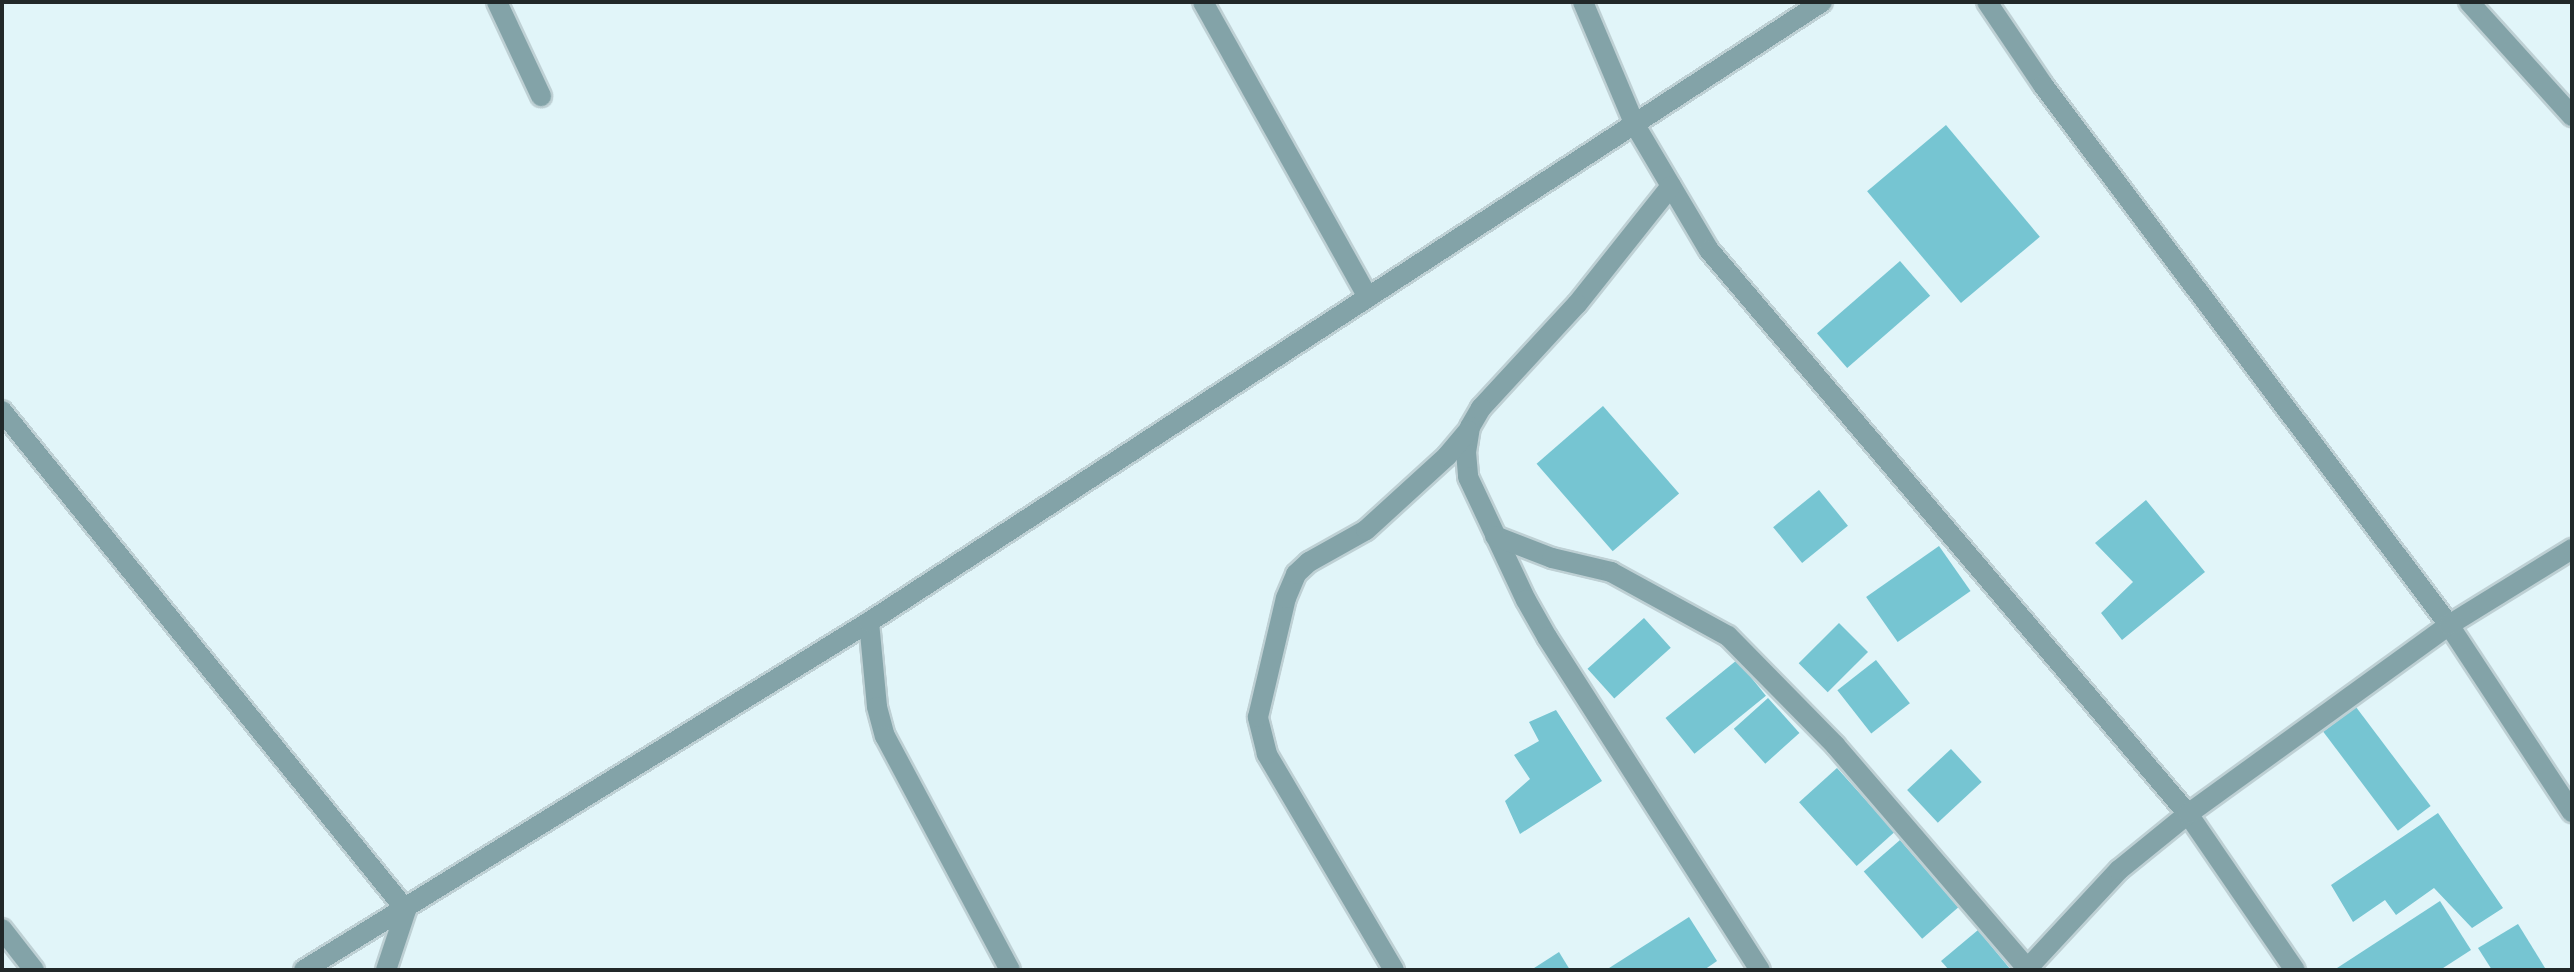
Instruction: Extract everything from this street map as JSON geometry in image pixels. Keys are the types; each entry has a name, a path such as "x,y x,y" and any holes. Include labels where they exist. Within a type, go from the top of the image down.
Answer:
{"street":[{"path":"497,2 541,96"},
{"path":"1203,2 1368,297"},
{"path":"1583,2 1635,125 1709,250 2188,814 2295,970"},
{"path":"304,970 406,910 869,622 1822,2"},
{"path":"1987,2 2043,85 2449,625 2572,812"},
{"path":"2469,2 2572,116"},
{"path":"1394,970 1267,754 1258,717 1286,598 1296,574 1309,562 1366,530 1447,456 1481,408 1577,304 1671,186"},
{"path":"2,411 406,910"},
{"path":"1470,427 1466,452 1468,477 1547,637 1760,970"},
{"path":"1495,536 1552,558 1611,572 1728,636 1835,745 2026,969 2119,870 2188,814 2449,625 2572,549"},
{"path":"869,622 877,707 885,736 1010,970"},
{"path":"386,970 406,910"},
{"path":"2,929 34,970"}],"building":[{"path":"1946,125 2040,237 1961,303 1867,191"},
{"path":"1900,261 1930,296 1847,368 1817,333"},
{"path":"1603,406 1679,494 1613,551 1537,464"},
{"path":"1819,490 1848,526 1802,563 1773,527"},
{"path":"2146,500 2205,572 2122,640 2101,613 2133,582 2095,543"},
{"path":"1939,546 1971,591 1898,642 1866,597"},
{"path":"1644,618 1671,648 1614,699 1588,669"},
{"path":"1839,623 1868,652 1828,692 1799,663"},
{"path":"1737,660 1766,696 1694,754 1666,718"},
{"path":"1876,660 1910,703 1871,734 1837,690"},
{"path":"1768,698 1799,733 1765,764 1734,729"},
{"path":"2356,707 2431,806 2398,831 2323,732"},
{"path":"1556,710 1602,781 1520,834 1505,801 1530,779 1514,755 1539,741 1529,722"},
{"path":"1951,749 1982,782 1938,823 1907,790"},
{"path":"1837,768 1895,832 1857,866 1799,802"},
{"path":"2438,813 2503,908 2472,928 2434,888 2396,915 2385,900 2353,922 2331,885"},
{"path":"1900,840 1958,907 1922,939 1864,871"},
{"path":"2440,901 2471,950 2440,970 2334,970"},
{"path":"1689,917 1717,961 1704,970 1606,970"},
{"path":"2518,924 2545,968 2492,970 2478,948"},
{"path":"1978,930 2011,970 1949,970 1941,961"},
{"path":"1559,952 1570,970 1531,970"}]}
